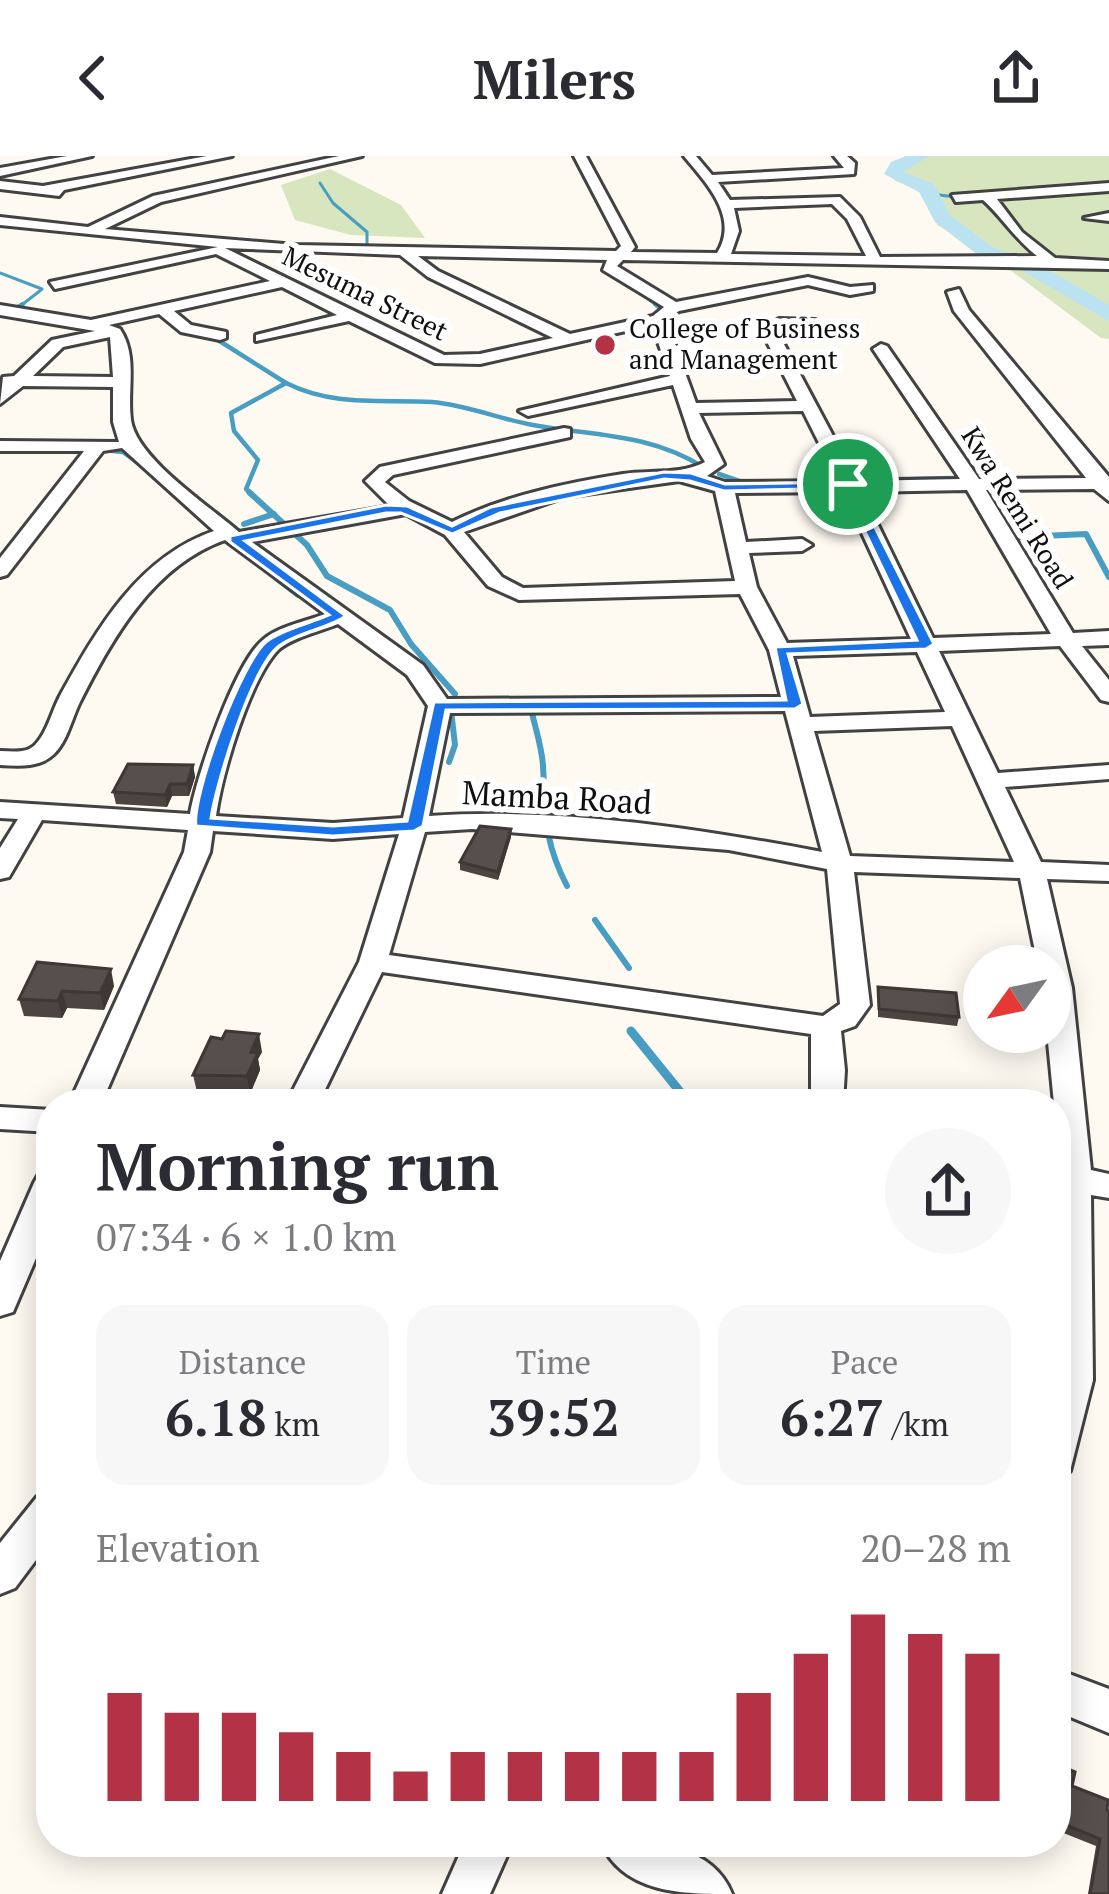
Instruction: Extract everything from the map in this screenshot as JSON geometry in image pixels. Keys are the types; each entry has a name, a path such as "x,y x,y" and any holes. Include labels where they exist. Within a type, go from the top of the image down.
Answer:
{"street":[{"path":"10,156 28,166"},
{"path":"0,172 86,156"},
{"path":"172,156 234,182"},
{"path":"44,190 226,156"},
{"path":"92,231 148,202 356,156"},
{"path":"580,156 628,247 609,264 612,272 674,307"},
{"path":"690,156 727,204 732,235 721,258"},
{"path":"708,178 850,171 849,163 840,156"},
{"path":"769,158 781,175"},
{"path":"0,185 91,196"},
{"path":"956,198 1109,187"},
{"path":"987,197 1004,212 1016,233 1051,261"},
{"path":"110,198 148,202"},
{"path":"727,204 835,200 853,217 874,259"},
{"path":"1091,218 1109,217"},
{"path":"0,221 198,243 1109,265"},
{"name":"Mesuma Street","path":"198,243 441,360 480,358 658,319"},
{"path":"55,285 221,251"},
{"path":"403,251 433,274 566,338"},
{"path":"691,477 715,464 687,408 658,319 674,307 808,280 850,291 868,288"},
{"path":"0,400 9,381 58,343 162,309 284,282"},
{"path":"954,292 962,311 1106,487"},
{"path":"162,309 186,329 220,335"},
{"path":"0,310 104,328 121,342 122,422 130,447 231,536 415,670 440,706 414,826 373,962 310,1089"},
{"path":"262,338 350,316"},
{"path":"810,323 778,324 769,329 962,718 1032,871 1061,1013 1070,1089"},
{"name":"Kwa Remi Road","path":"881,349 972,484 1066,640 1109,695"},
{"path":"528,411 680,379"},
{"path":"9,381 123,382"},
{"path":"687,408 808,406"},
{"path":"564,433 380,474 375,485 403,509 452,530 492,582 510,592 538,596 747,587"},
{"path":"0,446 130,447"},
{"path":"0,571 98,446"},
{"path":"452,530 496,510 627,480 691,477 724,488 848,484 1106,487"},
{"path":"373,962 825,1026 844,1019 855,1005 846,890 780,650 747,587 724,488"},
{"path":"0,758 23,758 43,751 97,656 148,580 199,541 403,509"},
{"path":"738,548 802,544"},
{"path":"92,1089 197,852 207,789 244,690 271,644 339,616"},
{"path":"780,650 1109,638"},
{"path":"440,706 962,718"},
{"path":"992,781 1109,772"},
{"name":"Mamba Road","path":"0,810 333,831 472,821 729,842 836,863 1109,873"},
{"path":"0,871 34,811"},
{"path":"825,1026 828,1089"},
{"path":"1071,1101 1080,1180 1071,1393"},
{"path":"0,1118 36,1120"},
{"path":"0,1302 36,1219"},
{"path":"3,1564 36,1526"},
{"path":"1071,1696 1109,1711"},
{"path":"466,1894 482,1857"},
{"path":"649,1857 708,1894"}],"green space":[{"path":"921,156 1109,156 1109,339 1101,338 982,249 937,225 942,198 895,181 891,173 901,163"},
{"path":"330,169 401,205 425,238 351,235 295,220 281,185"}],"building":[{"path":"128,764 193,765 187,784 170,784 165,795 113,792"},
{"path":"480,826 511,829 498,872 460,862"},
{"path":"37,962 111,969 100,993 62,991 58,1001 19,999"},
{"path":"878,987 956,993 959,1017 879,1009"},
{"path":"226,1031 259,1034 251,1052 258,1053 247,1076 193,1075 211,1037 222,1039"},
{"path":"1071,1770 1075,1772 1072,1786 1108,1800 1109,1894 1090,1894 1100,1839 1071,1827"}],"waterway":[{"path":"921,156 897,166 893,174 927,188 942,218 985,251 1026,265 1109,314"},
{"path":"320,183 333,203 367,232 367,246"},
{"path":"931,194 964,198"},
{"path":"0,217 92,227"},
{"path":"142,241 188,245"},
{"path":"277,244 367,246"},
{"path":"367,246 418,247"},
{"path":"638,252 666,253"},
{"path":"599,257 605,257 605,267 656,305"},
{"path":"1038,271 1066,267"},
{"path":"0,273 42,289"},
{"path":"22,304 41,290"},
{"path":"18,307 22,304"},
{"path":"19,307 22,304"},
{"path":"645,319 664,311 656,305"},
{"path":"210,335 286,383"},
{"path":"253,495 246,489 258,460 234,431 231,413 286,383"},
{"path":"286,383 340,399 432,402 533,425 620,437 662,448 703,467"},
{"path":"103,450 123,452 150,472"},
{"path":"719,474 745,483"},
{"path":"847,480 955,478 964,482"},
{"path":"802,482 837,479"},
{"path":"249,492 273,514"},
{"path":"244,524 273,514"},
{"path":"273,514 307,545 327,576 390,610 411,644 455,694"},
{"path":"1020,537 1086,534 1109,577"},
{"path":"276,578 298,595"},
{"path":"531,709 542,759 546,815"},
{"path":"449,762 455,745 451,710 455,710"},
{"path":"546,815 560,817"},
{"path":"546,815 550,841 567,886"},
{"path":"595,920 629,968"},
{"path":"631,1031 678,1089"}],"place":[{"name":"College of Business and Management","path":"605,345"}],"route":[{"path":"664,476 691,477 724,488 848,484 926,644 780,650 795,704 440,706 414,826 333,831 202,823 207,789 244,690 271,644 339,616 235,539 386,509 403,509 452,530 496,510 664,476"}]}
